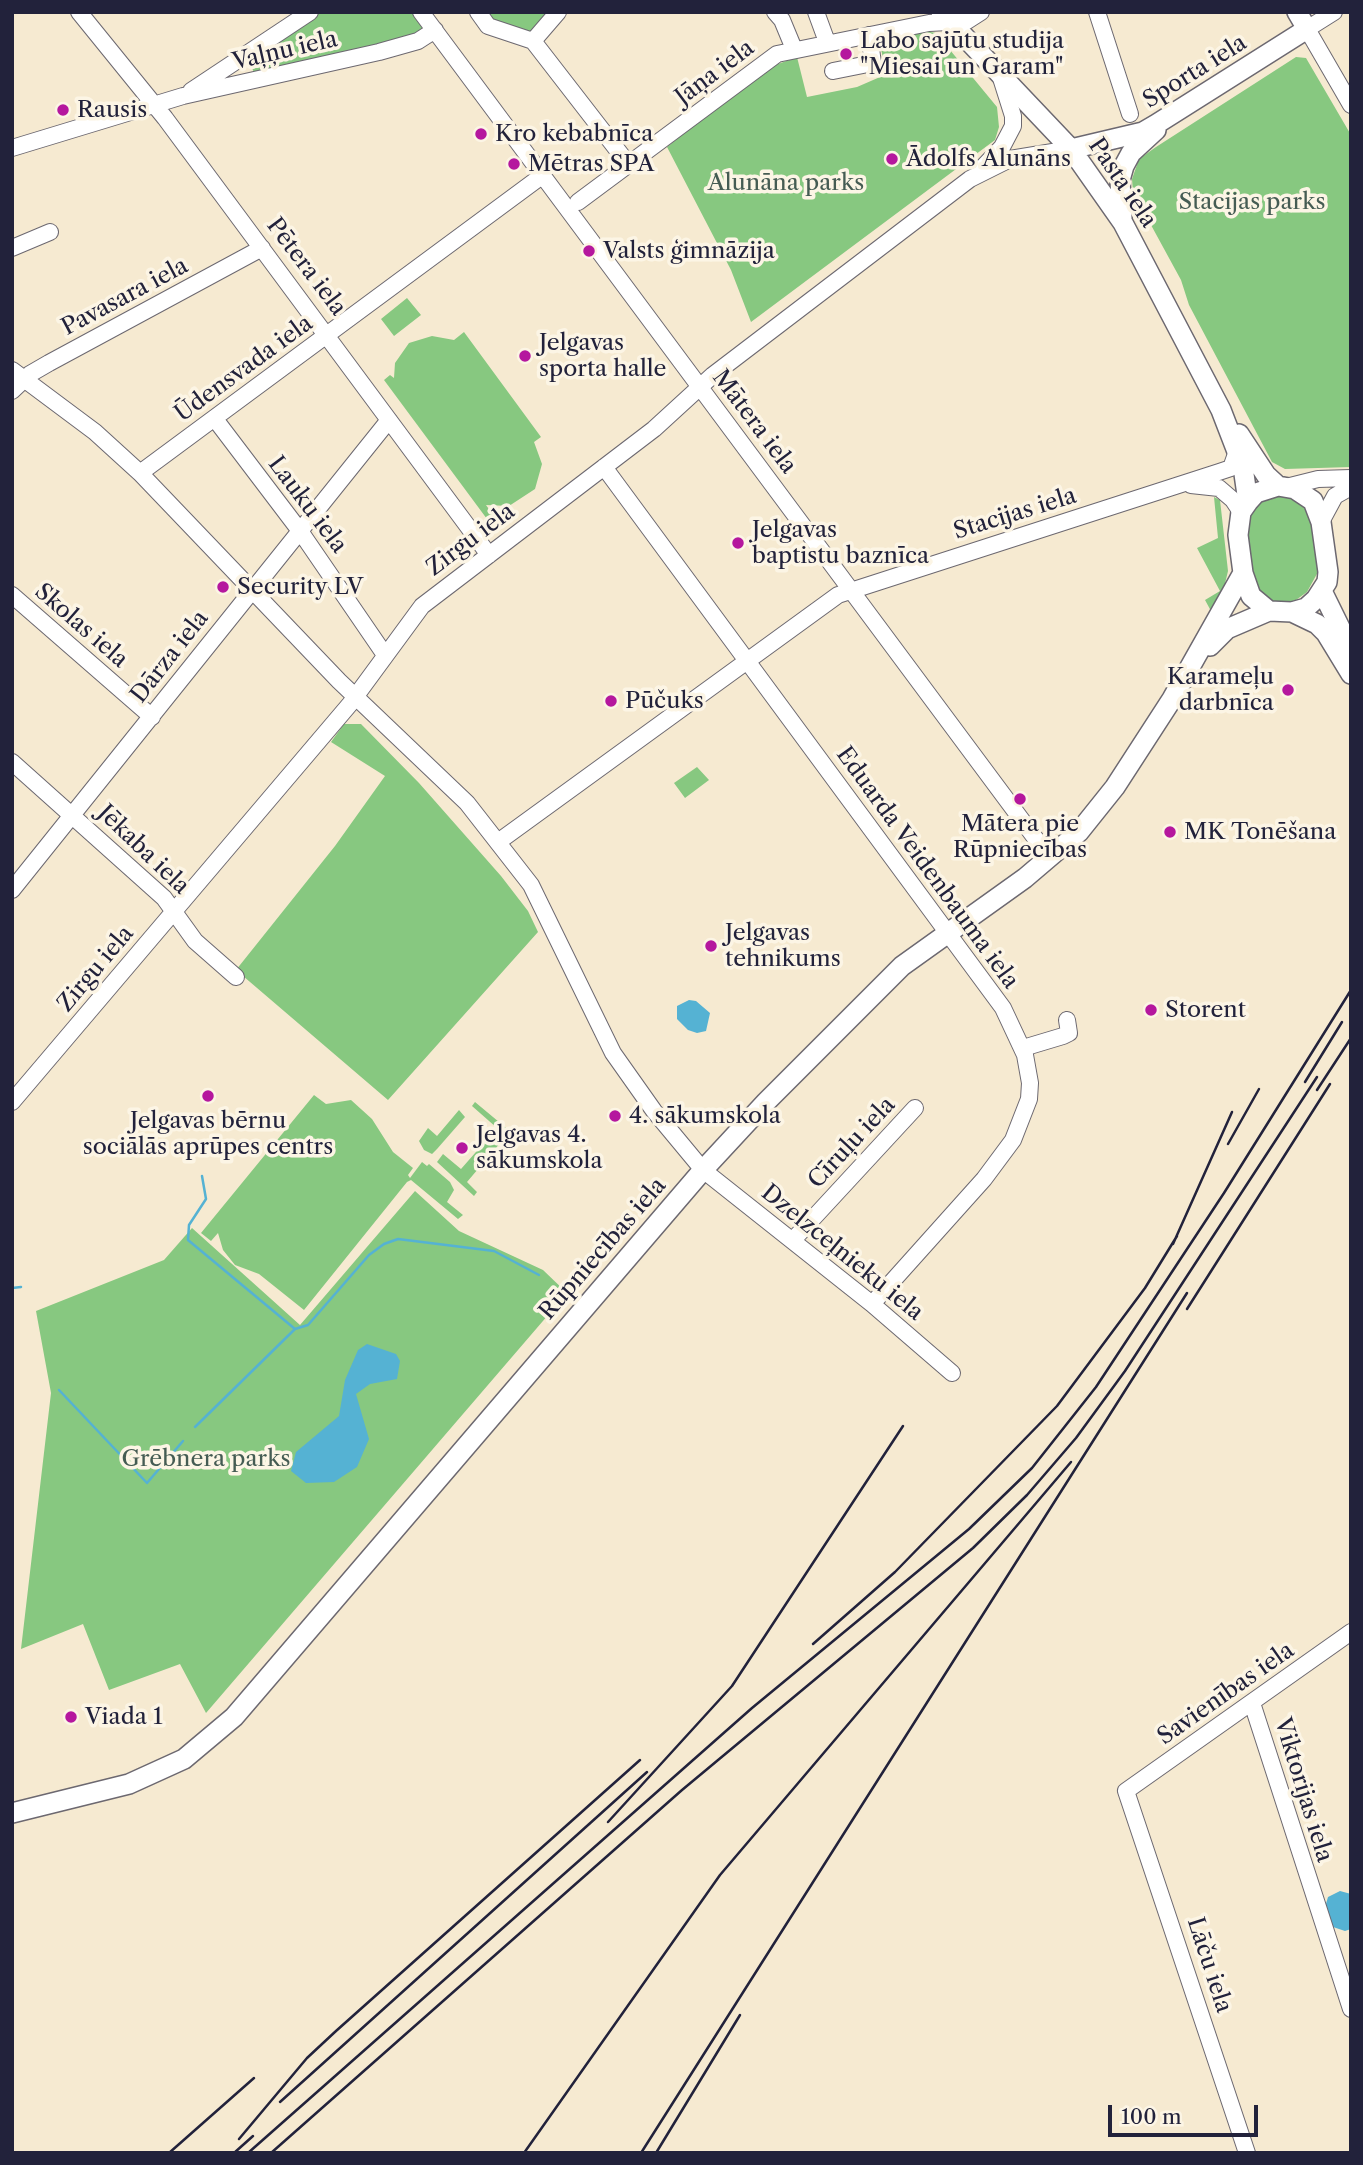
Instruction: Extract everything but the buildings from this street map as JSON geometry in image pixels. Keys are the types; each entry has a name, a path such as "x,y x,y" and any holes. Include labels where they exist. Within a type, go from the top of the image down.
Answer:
{"main road":[{"name":"Pasta iela","path":"946,17 1071,149 1123,223 1221,410 1266,475 1282,486"},
{"name":"Sporta iela","path":"1071,149 1143,132 1175,113 1302,21"},
{"path":"1123,223 1121,180 1127,160 1131,153 1175,113"},
{"name":"Pasta iela","path":"1221,410 1247,484 1244,507"},
{"path":"1269,611 1251,596 1243,573 1238,535 1244,507 1256,493 1282,486 1306,495 1313,501 1321,522 1328,572 1322,591 1306,608 1292,612"},
{"name":"Rūpniecības iela","path":"12,1813 129,1784 184,1759 234,1717 703,1170 902,967 1050,858 1079,832 1115,787 1197,659 1243,573"},
{"path":"1322,591 1351,650"},
{"name":"Rūpniecības iela","path":"1197,659 1220,635 1269,611 1292,612"},
{"path":"1292,612 1317,624 1326,633 1351,674"}],"street":[{"name":"Pētera iela","path":"79,12 155,106 329,336 489,555"},
{"name":"Vaļņu iela","path":"183,96 310,12"},
{"name":"Mātera iela","path":"421,12 1050,858"},
{"path":"478,12 488,26 533,41 629,165"},
{"path":"533,41 558,12"},
{"path":"775,12 782,20 794,49"},
{"path":"816,12 827,43"},
{"name":"Jāņa iela","path":"578,202 777,54 929,23 946,17 967,21 981,12"},
{"path":"1097,12 1130,114"},
{"name":"Sporta iela","path":"1302,21 1334,12"},
{"path":"1302,21 1351,105"},
{"name":"Vaļņu iela","path":"12,148 183,96 379,52 418,41 435,30"},
{"path":"833,71 873,63 869,35"},
{"path":"970,179 1002,147 1013,126 1013,116 1001,75"},
{"name":"Zirgu iela","path":"12,1102 355,697 422,606 654,429 699,386 970,179 1010,159 1071,149"},
{"name":"Ūdensvada iela","path":"140,473 329,336 543,175"},
{"path":"12,248 50,232"},
{"name":"Pavasara iela","path":"12,391 19,375 49,363 262,248"},
{"name":"Dzelzceļnieku iela","path":"19,375 95,432 140,473 355,697 467,803 537,897 614,1053 654,1111 703,1170 872,1304 952,1373"},
{"name":"Lauku iela","path":"215,419 300,531 385,654"},
{"name":"Dārza iela","path":"12,890 390,420"},
{"name":"Stacijas iela","path":"498,842 748,661 826,601 849,589 1181,486 1231,468 1236,454"},
{"name":"Eduarda Veidenbauma iela","path":"604,467 1003,1009 1023,1048 1030,1083 1023,1119 1013,1140 984,1179 872,1304"},
{"path":"1282,486 1351,478"},
{"path":"1181,486 1207,484 1219,488 1244,507"},
{"path":"1321,522 1335,496 1351,487"},
{"name":"Skolas iela","path":"12,595 152,717"},
{"name":"Jēkaba iela","path":"12,762 175,911 195,941 236,977"},
{"path":"1023,1048 1069,1033 1067,1020"},
{"name":"Cīruļu iela","path":"793,1240 915,1108"},
{"name":"Savienības iela","path":"1126,1791 1351,1632"},
{"name":"Viktorijas iela","path":"1252,1703 1351,2009"},
{"name":"Lāču iela","path":"1126,1791 1247,2153"}],"green space":[{"path":"313,12 414,12 424,28 420,34 363,50 254,72 246,58"},
{"path":"485,12 555,12 532,38 494,22"},
{"name":"Alunāna parks","path":"925,31 936,33 997,107 999,127 995,140 751,322 731,270 667,147 756,76 778,64 797,57 807,97 857,87 887,74 879,41"},
{"name":"Stacijas parks","path":"1296,57 1306,58 1351,135 1351,467 1285,469 1272,462 1189,305 1181,280 1133,192 1132,179 1139,159"},
{"path":"407,298 421,315 394,336 381,319"},
{"path":"464,332 541,437 534,442 542,464 535,489 509,506 486,505 493,515 487,519 384,380 390,375 394,378 395,363 409,343 432,336 454,340"},
{"path":"1276,495 1290,496 1301,501 1310,513 1318,572 1307,592 1296,600 1282,604 1268,601 1258,590 1253,579 1247,545 1248,522 1254,509 1265,499"},
{"path":"1214,497 1220,500 1228,571 1223,592 1211,611 1205,600 1220,591 1197,548 1218,538"},
{"path":"344,724 361,724 419,783 501,876 528,911 538,932 388,1100 236,970 335,846 385,776 331,742"},
{"path":"697,767 709,780 685,798 674,783"},
{"path":"314,1095 326,1104 351,1100 372,1119 393,1152 413,1168 408,1175 410,1178 422,1162 427,1166 429,1164 450,1182 454,1190 447,1202 463,1215 458,1219 411,1180 407,1182 304,1310 259,1274 235,1265 223,1250 218,1233 211,1241 201,1233"},
{"path":"475,1102 517,1137 509,1148 501,1142 467,1182 477,1192 474,1196 437,1162 443,1154 461,1169 497,1128 472,1106"},
{"path":"459,1110 465,1117 432,1154 424,1150 419,1141 428,1128 437,1136"},
{"name":"Grēbnera parks","path":"415,1191 459,1231 543,1270 567,1293 206,1713 180,1664 109,1690 83,1624 21,1649 51,1393 36,1311 164,1260 192,1228 300,1325"}],"water":[{"path":"689,1000 696,1001 710,1013 706,1031 697,1033 688,1030 677,1019 677,1006"},
{"path":"367,1344 396,1354 400,1361 397,1379 370,1384 356,1394 369,1439 357,1467 334,1482 306,1483 291,1471 296,1452 339,1416 345,1380 358,1350"},
{"path":"1340,1891 1351,1894 1351,1929 1345,1931 1333,1927 1325,1907 1328,1897"}],"waterway":[{"path":"202,1176 206,1199 189,1225 188,1240 295,1329 308,1325 369,1255 384,1244 398,1239 494,1251 539,1275"},
{"path":"12,1288 21,1287"},
{"path":"195,1427 295,1329"},
{"path":"59,1390 147,1483 183,1441"}],"railway":[{"path":"248,2153 752,1708 969,1529 1032,1468 1096,1387 1224,1193 1351,990"},
{"path":"1305,1082 1342,1022"},
{"path":"1317,1090 1351,1038"},
{"path":"271,2153 682,1790 973,1548 1027,1495 1076,1438 1125,1371 1317,1077"},
{"path":"1187,1309 1330,1084"},
{"path":"1228,1144 1259,1089"},
{"path":"1173,1244 1232,1112"},
{"path":"813,1644 895,1572 1057,1406 1145,1288 1177,1236"},
{"path":"641,2153 1187,1293"},
{"path":"608,1822 732,1686 903,1426"},
{"path":"524,2153 720,1875 1071,1462"},
{"path":"239,2139 307,2058 640,1760"},
{"path":"280,2102 647,1772"},
{"path":"656,2153 740,2015"},
{"path":"169,2153 254,2078"},
{"path":"234,2153 253,2136"}],"place":[{"name":"Labo sajūtu studija \"Miesai un Garam\"","path":"846,54"},
{"name":"Rausis","path":"63,110"},
{"name":"Kro kebabnīca","path":"481,134"},
{"name":"Ādolfs Alunāns","path":"892,159"},
{"name":"Mētras SPA","path":"514,164"},
{"name":"Valsts ģimnāzija","path":"589,251"},
{"name":"Jelgavas sporta halle","path":"525,356"},
{"name":"Jelgavas baptistu baznīca","path":"738,543"},
{"name":"Security LV","path":"223,587"},
{"name":"Karameļu darbnīca","path":"1288,690"},
{"name":"Pūčuks","path":"611,701"},
{"name":"Mātera pie Rūpniecības","path":"1020,799"},
{"name":"MK Tonēšana","path":"1170,832"},
{"name":"Jelgavas tehnikums","path":"711,946"},
{"name":"Storent","path":"1151,1010"},
{"name":"Jelgavas bērnu sociālās aprūpes centrs","path":"208,1096"},
{"name":"4. sākumskola","path":"615,1116"},
{"name":"Jelgavas 4. sākumskola","path":"462,1148"},
{"name":"Viada 1","path":"71,1717"}]}
